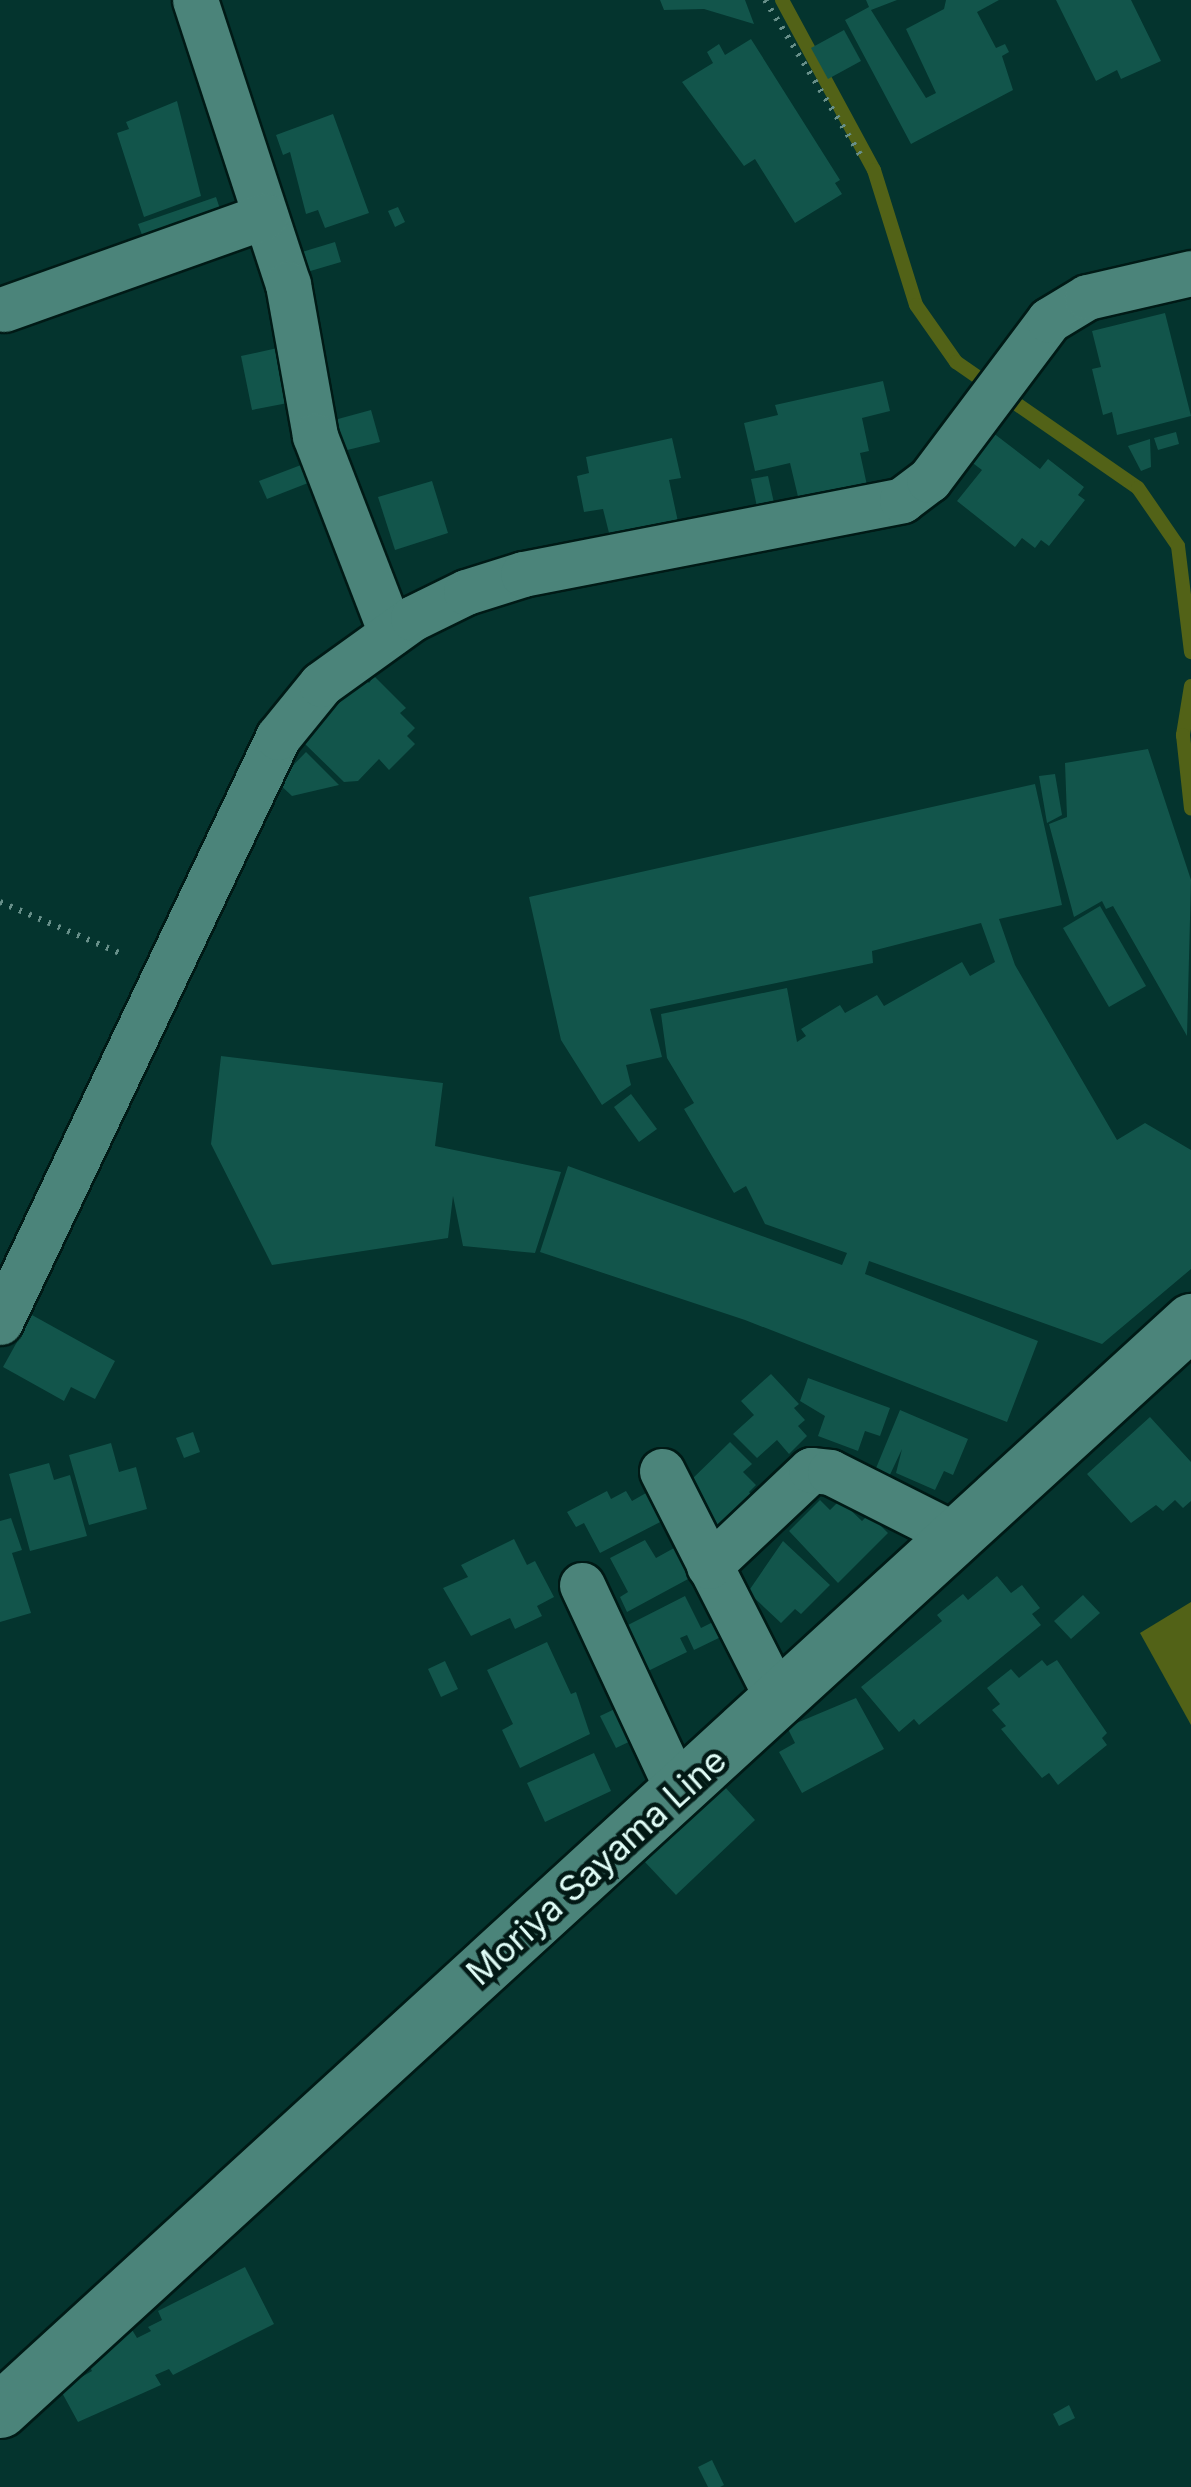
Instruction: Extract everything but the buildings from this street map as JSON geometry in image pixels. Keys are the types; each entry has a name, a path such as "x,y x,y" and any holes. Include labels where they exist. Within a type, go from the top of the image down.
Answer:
{"main road":[{"name":"Moriya Sayama Line","path":"0,2410 1191,1321"}],"street":[{"path":"194,0 288,284 315,436 391,632"},
{"path":"4,308 265,216"},
{"path":"0,1322 278,737 321,684 391,632 466,592 523,574 902,500 929,480 1049,320 1087,296 1191,273"},
{"path":"709,1566 811,1470 830,1472 957,1536"},
{"path":"662,1471 778,1700"},
{"path":"582,1584 678,1792"}],"path":[{"path":"765,0 860,156"},
{"path":"0,902 51,918 92,946 135,956"}],"shaded area":[{"path":"1191,1602 1191,1725 1140,1633"}],"waterway":[{"path":"782,0 874,170 916,305 956,362 1138,488 1178,546 1191,652"},
{"path":"1191,686 1183,735 1191,809"}]}
